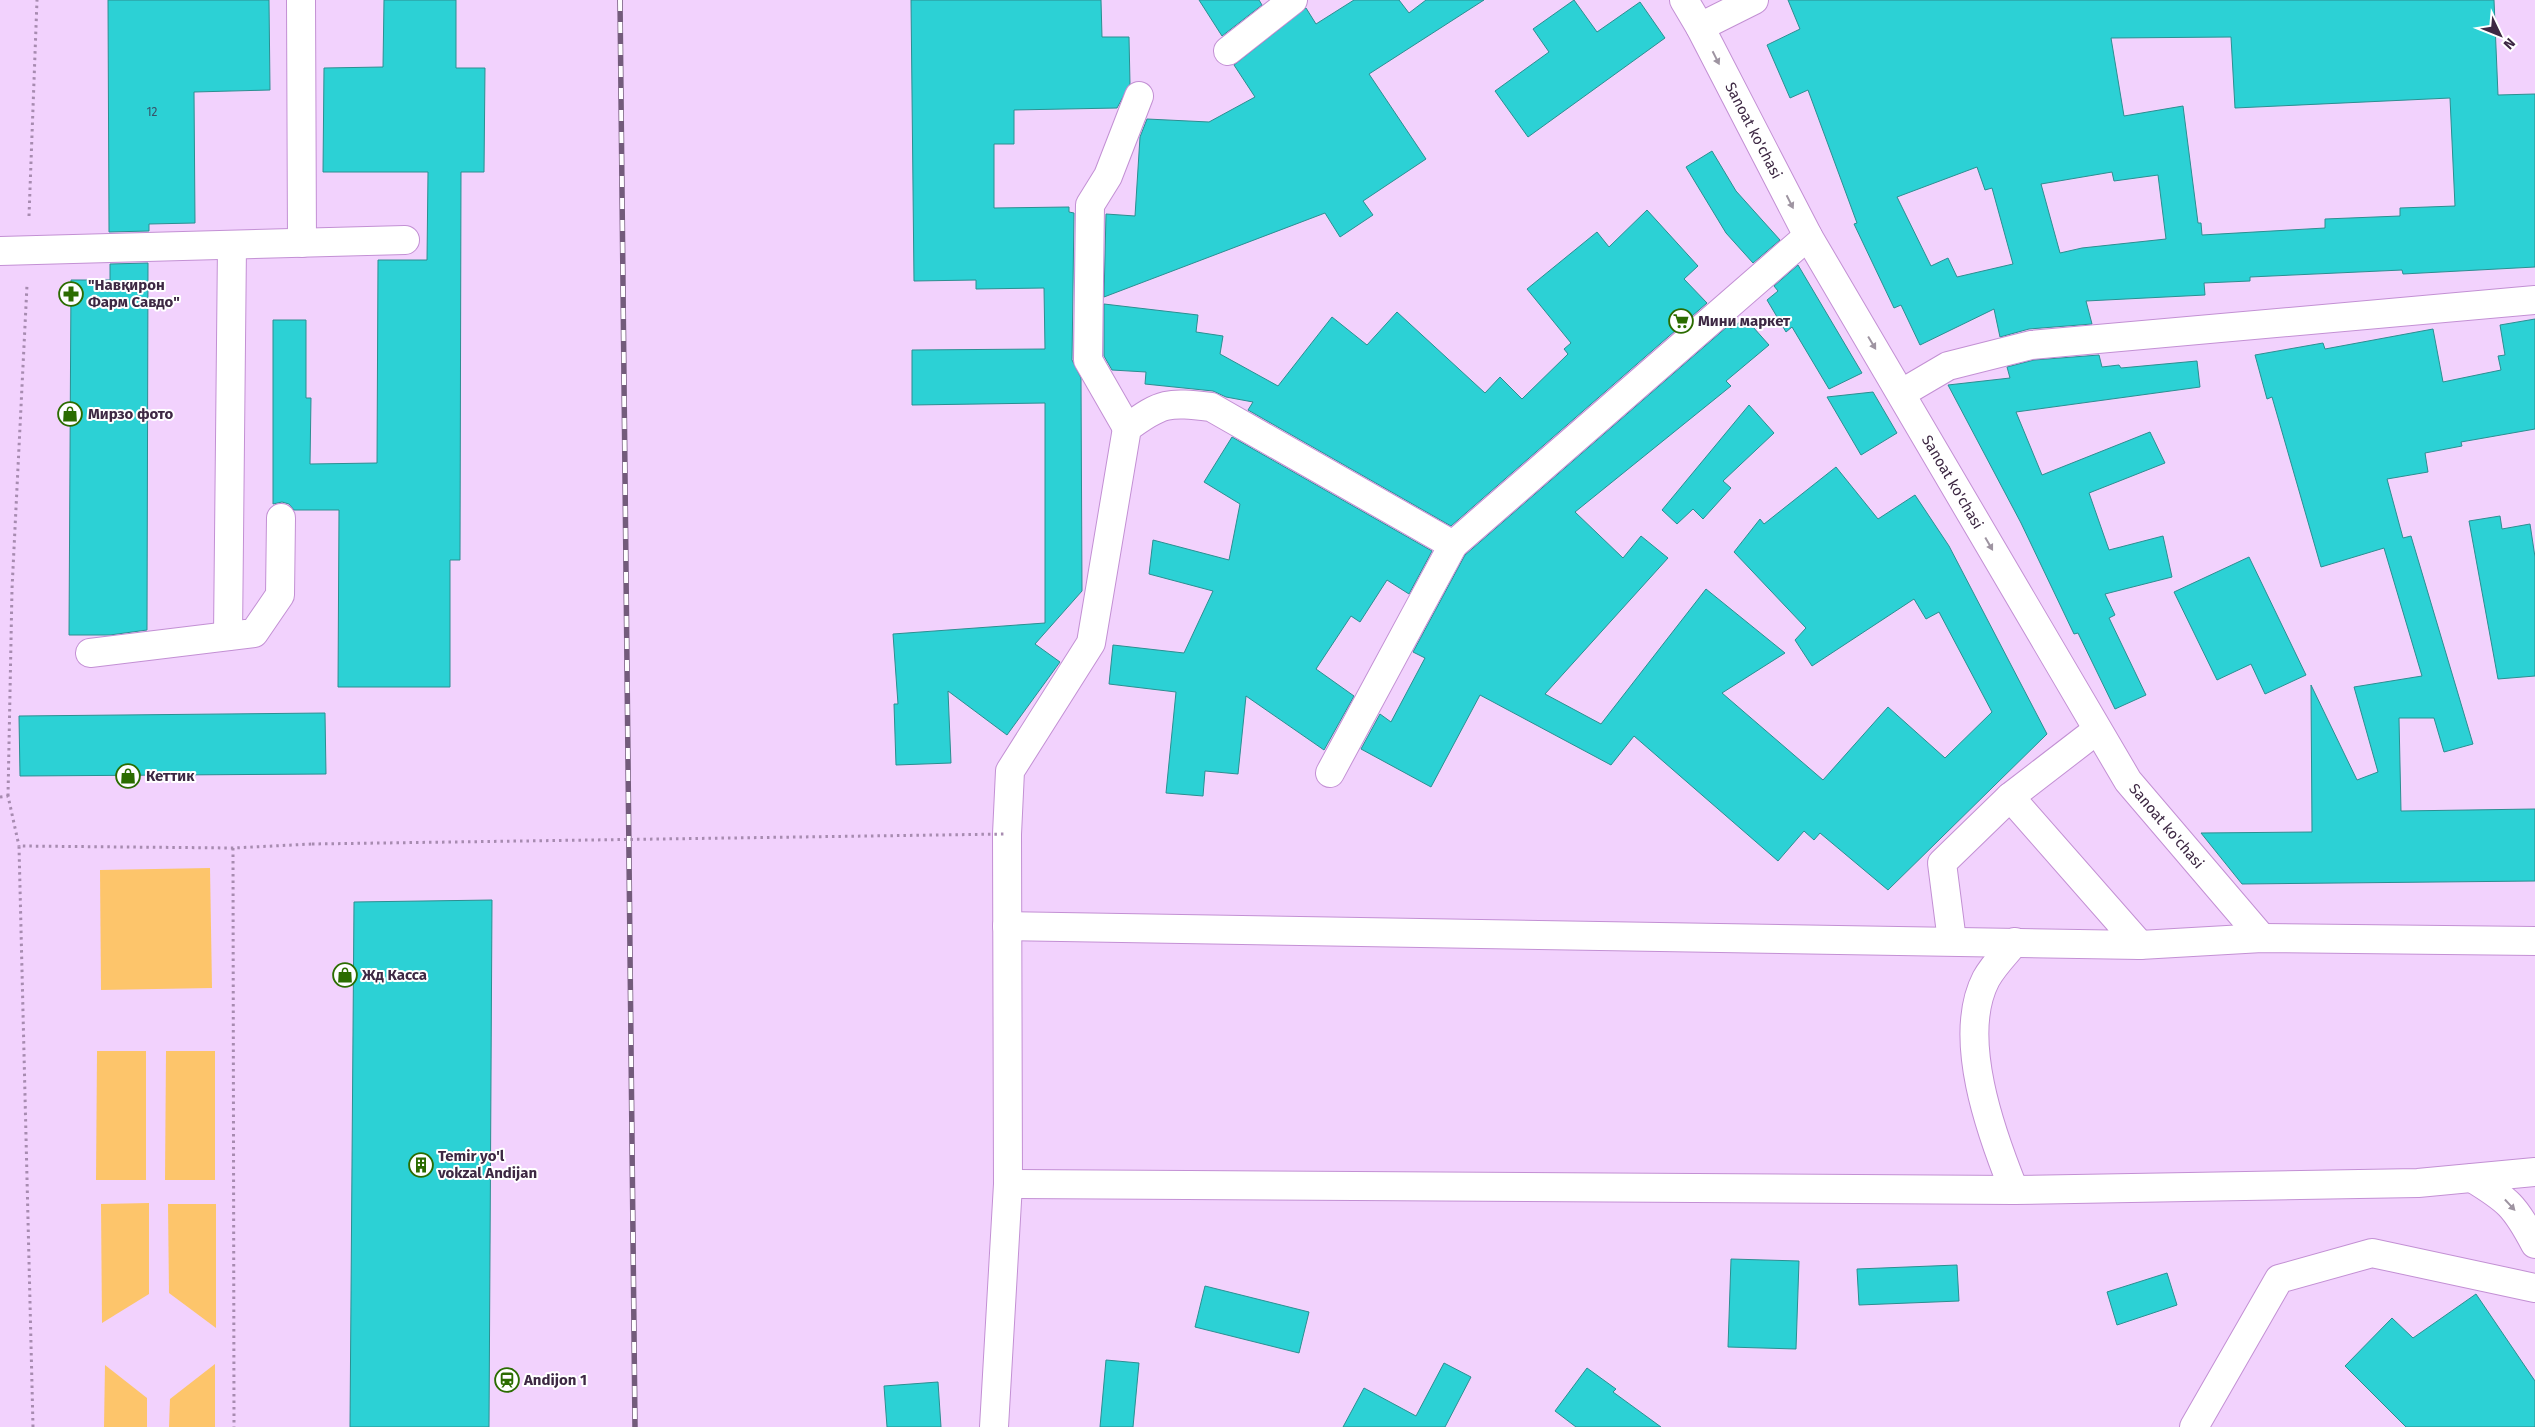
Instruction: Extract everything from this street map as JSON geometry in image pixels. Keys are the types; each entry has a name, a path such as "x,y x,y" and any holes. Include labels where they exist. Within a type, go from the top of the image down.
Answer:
{"street":[{"path":"301,0 302,243"},
{"path":"1228,52 1293,0"},
{"name":"Sanoat ko'chasi","path":"1684,0 1700,27 1808,236 1902,393 2128,781 2262,938"},
{"path":"1700,27 1754,0"},
{"path":"994,1427 1008,1184 1007,834 1010,772 1092,643 1128,428 1088,360 1090,205 1108,176 1139,96"},
{"path":"1330,773 1453,545 1808,236"},
{"path":"0,251 405,240"},
{"path":"228,636 232,245"},
{"path":"1902,393 1948,366 2032,345 2535,300"},
{"path":"1128,428 1150,411 1176,403 1211,408 1453,545"},
{"path":"90,653 254,633 280,595 281,518"},
{"path":"1952,941 1942,863 2010,797 2097,730"},
{"path":"2010,797 2140,945"},
{"path":"1007,926 2140,945 2262,938 2535,941"},
{"path":"2014,1190 1997,1149 1976,1075 1976,1042 1977,1004 1986,978 2015,942"},
{"path":"1008,1184 2014,1190 2418,1183 2535,1172"},
{"path":"2472,1178 2502,1196 2518,1213 2535,1244"},
{"path":"2194,1427 2279,1279 2372,1253 2535,1288"}],"path":[{"path":"33,1427 19,846 8,796 12,589 29,250 29,173 37,0"},
{"path":"0,797 8,796"},
{"path":"19,846 233,848 312,844 1007,834"},
{"path":"233,848 234,1427"}],"shaded area":[{"path":"210,868 212,988 101,990 100,870"},
{"path":"97,1051 146,1051 146,1180 96,1180"},
{"path":"166,1051 215,1051 215,1180 165,1180"},
{"path":"149,1203 149,1294 102,1323 101,1204"},
{"path":"168,1204 216,1204 216,1328 169,1293"},
{"path":"215,1364 215,1427 169,1427 170,1399"},
{"path":"105,1365 147,1398 147,1427 104,1427"}],"building":[{"path":"108,0 269,0 270,90 194,92 195,223 149,224 149,231 109,232"},
{"path":"384,0 456,0 456,68 485,68 484,172 461,172 460,560 450,560 450,687 338,687 339,510 294,510 289,504 282,502 273,504 273,320 306,320 306,398 311,398 310,464 377,463 378,260 427,260 428,172 323,172 324,68 383,67"},
{"path":"911,0 1101,0 1102,37 1129,37 1130,84 1117,108 1014,110 1014,144 994,144 994,208 1069,207 1069,212 1074,213 1072,360 1081,378 1082,591 1035,644 1060,662 1007,735 948,691 951,763 896,765 894,704 898,704 893,634 1045,623 1045,403 912,405 912,350 1045,349 1044,288 976,289 976,280 914,281"},
{"path":"1199,0 1259,0 1262,5 1222,36"},
{"path":"1354,0 1399,0 1409,13 1426,0 1484,0 1369,74 1426,159 1363,201 1373,215 1340,237 1325,213 1104,297 1106,214 1135,216 1140,137 1147,119 1209,122 1255,97 1234,65 1306,8 1316,24"},
{"path":"1574,0 1597,32 1640,2 1665,38 1528,137 1495,91 1549,52 1533,29"},
{"path":"1788,0 2494,0 2498,95 2535,94 2535,267 2403,274 2402,270 2250,277 2250,281 2204,283 2205,295 2086,301 2092,324 2029,329 2000,337 1994,309 1920,345 1901,305 1894,308 1854,224 1857,223 1808,90 1790,98 1767,45 1800,29","holes":["2231,37 2235,108 2450,98 2455,206 2400,208 2400,216 2325,219 2325,228 2202,235 2201,223 2198,223 2183,106 2124,116 2111,38","1977,167 1985,190 1992,188 2013,264 1957,277 1948,258 1931,266 1897,197","2112,172 2114,181 2158,175 2166,239 2082,248 2060,253 2041,184"]},
{"path":"1712,151 1736,191 1780,240 1753,263 1726,233 1686,167"},
{"path":"1647,210 1698,266 1684,279 1707,303 1451,526 1248,410 1253,402 1226,397 1213,391 1145,384 1146,372 1112,370 1104,356 1104,304 1198,315 1196,332 1223,336 1220,354 1278,386 1332,317 1367,345 1397,312 1485,393 1500,377 1522,399 1568,354 1564,349 1571,343 1527,289 1597,232 1609,247"},
{"path":"148,263 147,630 110,635 69,635 71,280 110,280 110,264"},
{"path":"1798,265 1862,373 1829,389 1792,327 1786,332 1767,300 1778,291 1774,286"},
{"path":"1745,318 1769,345 1726,381 1731,386 1575,512 1623,558 1641,536 1668,558 1545,694 1601,724 1706,589 1785,653 1722,693 1823,780 1888,707 1945,758 1992,712 1939,612 1926,619 1914,599 1812,666 1795,640 1806,628 1734,552 1760,519 1764,524 1836,467 1878,519 1915,495 1949,546 2047,734 1888,890 1820,833 1814,840 1804,831 1778,861 1634,736 1611,765 1480,695 1431,787 1361,749 1380,714 1391,722 1425,658 1413,652 1465,555 1728,326 1731,329"},
{"path":"2535,319 2535,429 2461,442 2462,446 2425,453 2428,472 2387,479 2403,538 2411,536 2473,744 2444,752 2434,718 2399,718 2401,811 2535,809 2535,881 2242,884 2201,833 2312,832 2311,685 2357,780 2378,772 2354,687 2422,676 2384,548 2321,567 2272,397 2267,399 2255,355 2323,343 2325,349 2433,329 2443,382 2501,370 2498,356 2505,355 2500,325"},
{"path":"2099,355 2102,367 2119,365 2121,368 2197,361 2200,387 2016,412 2042,475 2150,432 2165,463 2089,493 2109,550 2163,536 2172,577 2105,594 2115,615 2109,618 2146,695 2115,709 2078,633 2074,634 2021,523 1948,385 2010,378 2007,367 2034,360"},
{"path":"1873,392 1897,433 1861,455 1827,397"},
{"path":"1749,405 1774,433 1723,481 1731,488 1703,519 1693,509 1677,524 1662,510"},
{"path":"1232,437 1432,551 1409,594 1387,580 1360,622 1351,616 1316,669 1354,696 1324,750 1246,696 1238,774 1205,771 1203,796 1166,793 1176,692 1109,684 1113,645 1184,653 1213,591 1149,574 1153,540 1229,560 1240,504 1204,482"},
{"path":"2500,516 2502,529 2530,524 2535,557 2535,676 2498,679 2469,521"},
{"path":"2249,557 2306,675 2265,694 2251,664 2217,680 2174,592"},
{"path":"325,713 326,774 20,776 19,716"},
{"name":"Temir yo'l vokzal Andijan","path":"492,900 489,1427 350,1427 354,902"},
{"path":"1731,1259 1799,1261 1796,1349 1728,1347"},
{"path":"1957,1265 1959,1301 1859,1305 1857,1269"},
{"path":"2167,1273 2177,1305 2117,1325 2107,1292"},
{"path":"1205,1286 1309,1312 1299,1353 1195,1327"},
{"path":"2476,1294 2535,1381 2535,1427 2406,1427 2345,1366 2392,1318 2413,1338"},
{"path":"1106,1360 1139,1363 1133,1427 1100,1427"},
{"path":"1444,1363 1471,1377 1445,1427 1343,1427 1364,1388 1416,1416"},
{"path":"1587,1368 1616,1389 1613,1392 1661,1427 1576,1427 1555,1411"},
{"path":"938,1382 941,1427 887,1427 884,1386"}],"railway":[{"path":"620,0 635,1427"}],"place":[{"name":"\"Навқирон Фарм Савдо\"","path":"71,294"},
{"name":"Мини маркет","path":"1681,321"},
{"name":"Мирзо фото","path":"70,414"},
{"name":"Кеттик","path":"128,776"},
{"name":"Жд Касса","path":"345,975"},
{"name":"Temir yo'l vokzal Andijan","path":"421,1165"},
{"name":"Andijon 1","path":"507,1380"}]}
